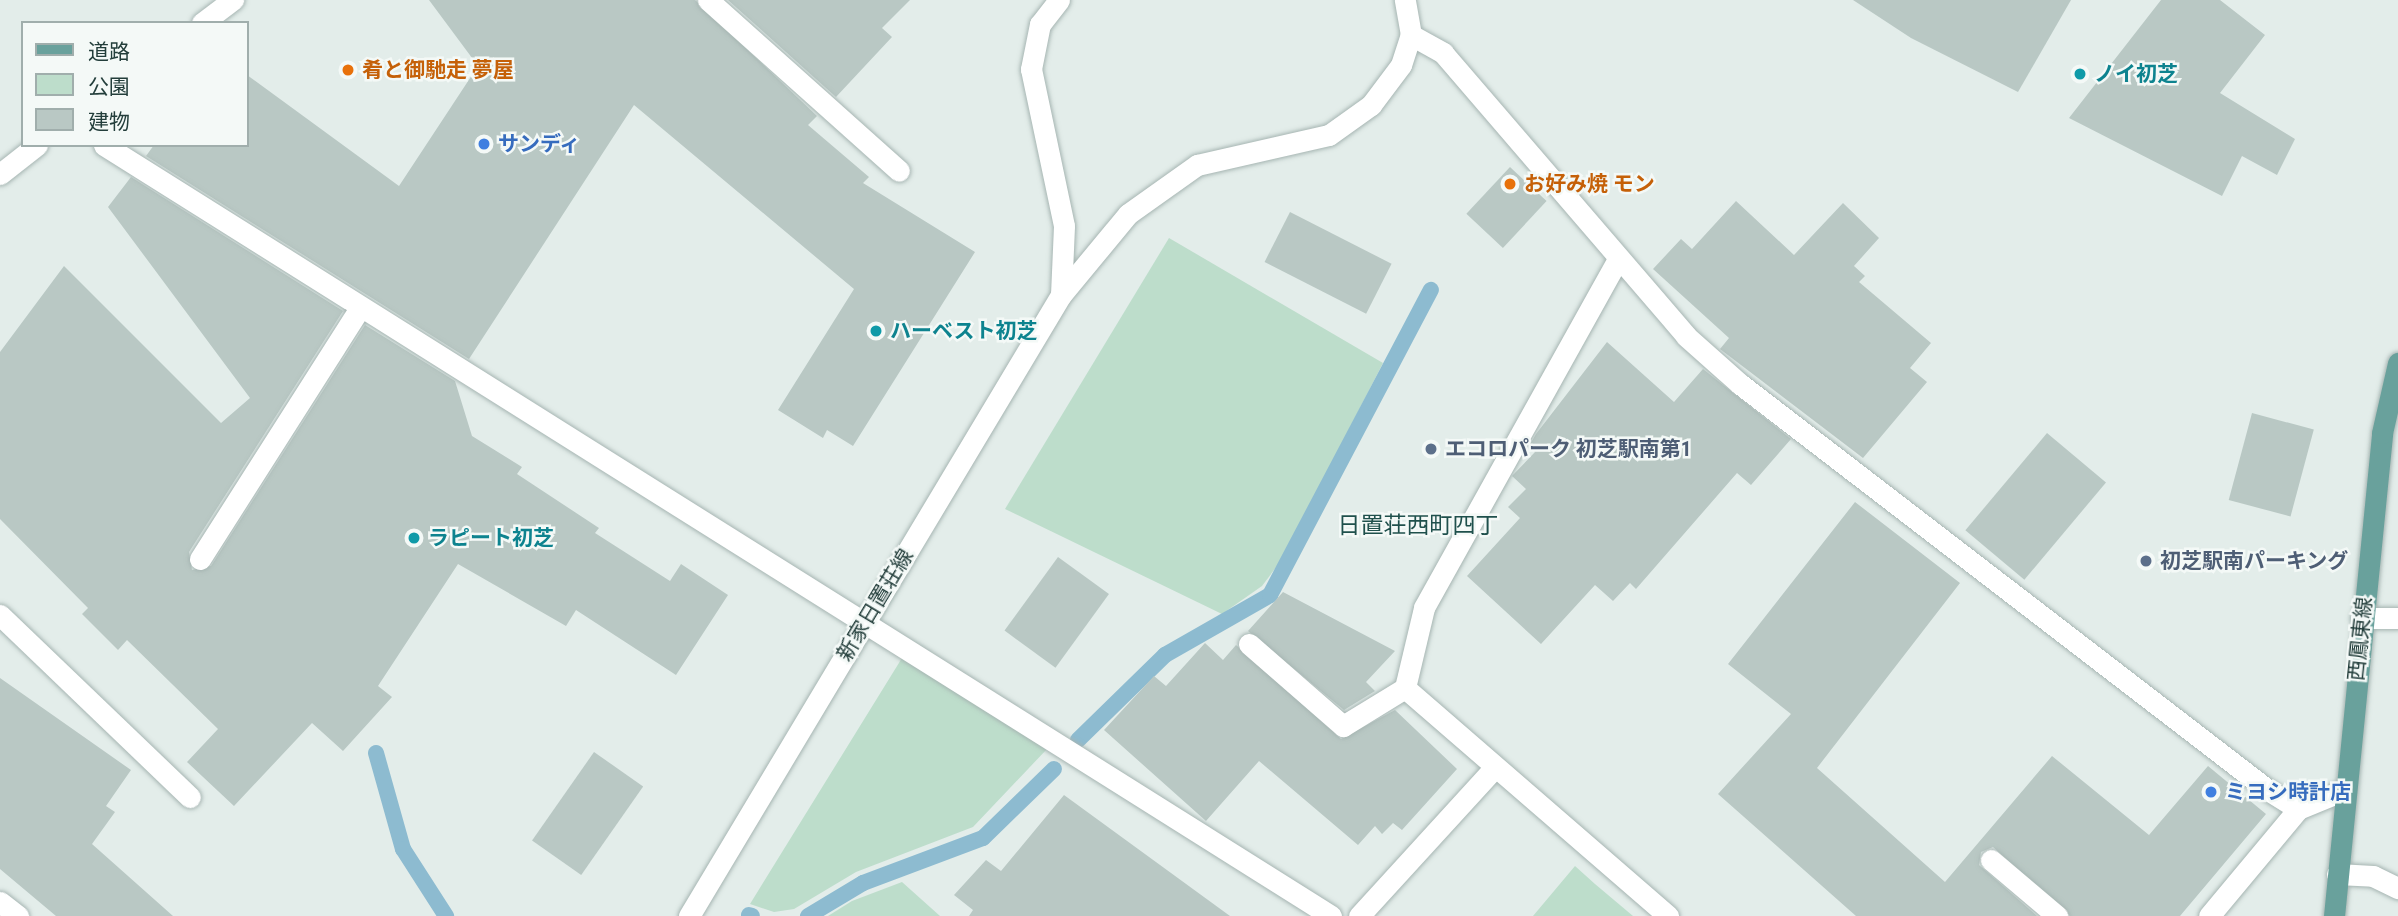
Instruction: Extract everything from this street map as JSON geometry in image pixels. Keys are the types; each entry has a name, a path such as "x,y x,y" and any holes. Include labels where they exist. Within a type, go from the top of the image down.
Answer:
{"main road":[{"name":"西鳳東線","path":"2334,916 2361,618 2382,433 2398,363"}],"street":[{"path":"205,21 233,0"},
{"path":"708,0 899,171"},
{"path":"1059,0 1040,24 1031,69 1064,226 1061,295"},
{"path":"1405,0 1411,35 1443,53 1686,336 1740,384 2298,809"},
{"name":"新家日置荘線","path":"689,916 1061,295 1128,214 1197,165 1329,135 1371,105 1401,65 1411,35"},
{"path":"0,174 34,147"},
{"path":"107,147 1331,916"},
{"path":"1249,644 1343,726 1405,688 1424,608 1618,259"},
{"path":"200,559 360,308"},
{"path":"0,615 190,797"},
{"path":"2361,618 2398,618"},
{"path":"1405,688 1494,768 1668,916"},
{"path":"1359,916 1494,768"},
{"path":"2209,916 2298,809 2344,790"},
{"path":"1991,860 2057,916"},
{"path":"2337,874 2373,876 2398,888"},
{"path":"0,902 18,916"}],"green space":[{"path":"1169,238 1383,363 1283,558 1262,586 1222,614 1005,509"},
{"path":"902,658 1047,749 973,827 856,872 794,909 774,912 750,904"},
{"path":"1575,866 1595,884 1633,916 1533,916"},
{"path":"902,882 940,916 828,916 852,901"}],"building":[{"path":"429,0 695,0 817,116 808,125 869,177 863,183 975,252 853,446 827,430 823,438 778,410 854,289 634,105 469,359 146,156 153,147 248,147 248,76 399,186 478,66"},
{"path":"728,0 910,0 882,28 892,37 836,97"},
{"path":"1853,0 2071,0 2018,92 1911,38"},
{"path":"2161,0 2220,0 2265,35 2220,93 2295,139 2277,175 2242,156 2222,196 2069,118"},
{"path":"1510,167 1547,201 1503,248 1466,214"},
{"path":"131,177 343,311 189,552 192,570 211,566 365,325 455,381 472,436 522,467 517,474 599,528 595,533 670,581 681,564 728,595 676,675 576,610 566,626 458,564 378,686 392,697 343,751 312,723 234,806 187,762 218,729 127,640 118,650 82,614 88,608 0,519 0,352 64,266 221,423 250,398 108,207"},
{"path":"1736,201 1794,255 1843,203 1879,238 1854,266 1865,276 1859,282 1931,343 1910,368 1927,382 1863,458 1720,349 1729,338 1653,269 1681,239 1692,249"},
{"path":"1290,212 1392,264 1366,314 1265,262"},
{"path":"1607,342 1674,402 1703,369 1791,439 1751,485 1737,473 1636,589 1630,583 1613,601 1595,585 1541,644 1467,576 1520,518 1508,507 1526,489 1512,476 1535,452 1529,446 1536,434"},
{"path":"2252,413 2314,430 2291,516 2229,500"},
{"path":"2047,433 2106,482 2024,580 1965,530"},
{"path":"1855,502 1960,583 1817,768 1945,882 2052,756 2149,835 2208,766 2266,814 2180,916 2070,916 1993,847 1981,852 1979,865 2037,916 1856,916 1718,794 1791,714 1728,664"},
{"path":"1058,557 1109,594 1055,668 1005,631"},
{"path":"1283,592 1395,651 1366,682 1375,691 1344,710 1248,631"},
{"path":"1205,643 1223,660 1236,645 1341,739 1395,710 1457,769 1402,830 1393,823 1382,834 1375,826 1358,845 1259,761 1206,821 1104,730 1154,676 1166,686"},
{"path":"0,678 131,770 106,806 115,812 92,844 173,916 56,916 0,869"},
{"path":"594,752 643,786 581,875 532,840"},
{"path":"1064,795 1230,916 969,916 973,910 954,895 986,860 1001,871"}],"waterway":[{"path":"1078,740 1165,655 1270,595 1431,290"},
{"path":"376,753 403,849 446,916"},
{"path":"808,916 863,883 983,838 1054,769"}],"place":[{"name":"肴と御馳走 夢屋","path":"348,70"},
{"name":"ノイ初芝","path":"2080,74"},
{"name":"サンディ","path":"484,144"},
{"name":"お好み焼 モン","path":"1510,184"},
{"name":"ハーベスト初芝","path":"876,331"},
{"name":"エコロパーク 初芝駅南第1","path":"1431,449"},
{"name":"ラピート初芝","path":"414,538"},
{"name":"初芝駅南パーキング","path":"2146,561"},
{"name":"ミヨシ時計店","path":"2211,792"}],"district":[{"name":"日置荘西町四丁","path":"1418,526"}]}
